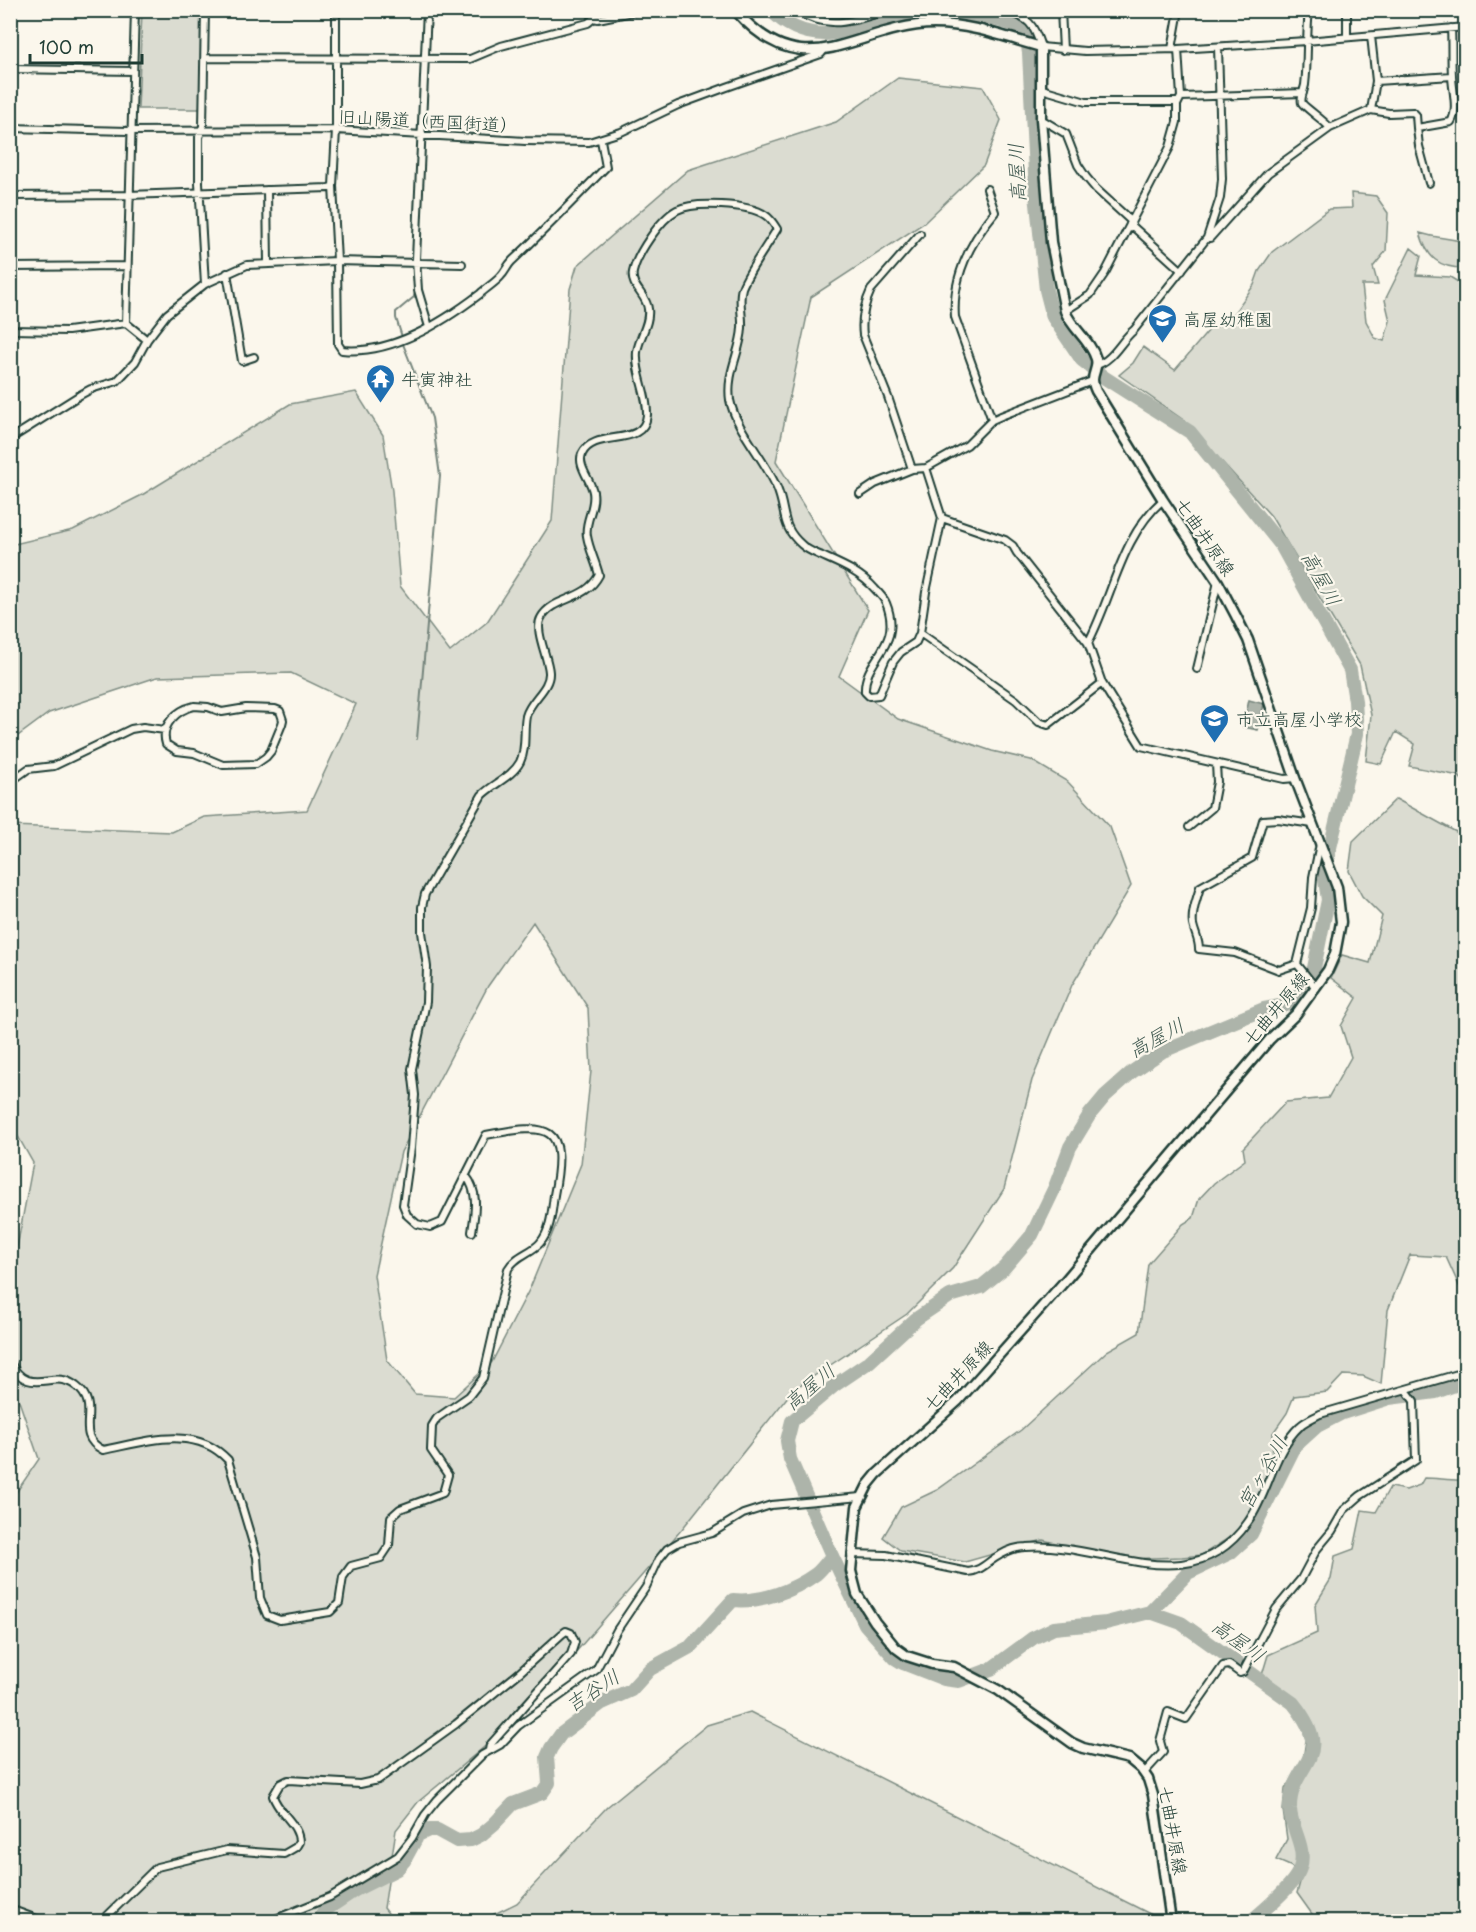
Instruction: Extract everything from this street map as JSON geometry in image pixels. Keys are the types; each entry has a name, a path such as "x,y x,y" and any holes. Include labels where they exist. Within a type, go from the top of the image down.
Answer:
{"main road":[{"path":"735,11 754,30 780,46 797,50 825,49 909,26 932,24 973,28 1039,46 1042,89 1041,119 1051,242 1065,311 1070,322 1093,353 1096,365 1092,378"},
{"name":"七曲井原線","path":"1092,378 1096,391 1162,500 1218,582 1248,640 1294,778 1337,887 1341,922 1335,954 1328,970 1314,986 1296,1014 1270,1039 1064,1282 966,1393 877,1474 857,1507 851,1571 857,1594 896,1648 916,1660 954,1667 1009,1697 1072,1743 1083,1748 1129,1759 1144,1773 1153,1795 1171,1922"}],"street":[{"path":"126,323 135,10"},
{"path":"205,10 205,58 199,137 205,284"},
{"path":"336,10 336,130 333,186 338,344 342,350 366,351 399,341 453,313 501,277 509,264 559,217 606,167 601,140"},
{"path":"427,10 417,262 418,290 429,327"},
{"path":"591,10 594,18"},
{"path":"205,58 470,59 501,46 588,23 594,18 642,10"},
{"path":"795,10 808,18 827,23 854,21 888,10"},
{"path":"1007,10 1021,13 1032,26 1039,46 1064,50 1218,47 1466,27"},
{"path":"1060,10 1064,50"},
{"path":"1065,311 1090,295 1105,273 1170,147 1180,100 1175,49 1179,10"},
{"path":"1309,10 1303,105 1318,115 1330,128"},
{"path":"1347,10 1347,38"},
{"path":"1417,128 1453,120 1455,98 1451,28"},
{"path":"1371,36 1376,81 1371,111"},
{"path":"1096,365 1106,361 1134,330 1207,238 1220,198 1222,179 1218,47"},
{"name":"旧山陽道（西国街道）","path":"10,128 336,130 562,142 601,140 678,105 821,54 825,49"},
{"path":"10,69 133,70"},
{"path":"1376,81 1452,76"},
{"path":"1042,89 1086,102 1180,100 1303,93"},
{"path":"1207,238 1210,238 1268,173 1330,128 1371,111 1389,114 1413,112 1416,115 1419,146 1430,183"},
{"path":"1041,119 1066,134 1078,165 1096,189 1182,271"},
{"path":"10,196 129,195 333,186"},
{"path":"267,189 268,263"},
{"path":"987,189 996,212 985,224 970,249 961,270 954,303 955,317 992,420"},
{"path":"10,1362 22,1377 30,1382 62,1379 76,1385 85,1395 90,1406 88,1437 93,1445 103,1450 168,1438 195,1440 217,1448 228,1460 257,1557 260,1598 267,1615 280,1620 330,1612 339,1603 343,1576 351,1566 381,1558 388,1546 392,1517 400,1509 443,1493 448,1475 430,1450 432,1426 437,1418 469,1396 483,1378 508,1269 512,1263 540,1243 547,1232 559,1173 559,1146 555,1137 544,1130 512,1130 486,1135 442,1222 430,1227 417,1224 407,1215 403,1205 415,1095 412,1069 426,1002 427,967 422,907 425,894 482,795 510,774 520,762 524,747 526,716 549,676 539,631 540,619 548,608 586,591 594,585 599,575 586,535 594,504 593,490 581,463 581,456 586,447 597,442 632,435 642,428 647,417 637,354 640,336 649,315 648,305 634,283 632,275 652,234 678,209 706,204 739,206 764,214 777,229 742,288 740,310 742,329 732,366 730,400 777,489 787,528 794,538 805,548 853,569 870,582 885,600 891,618 891,630 864,686 869,696 879,695 893,662 901,652 916,642 920,633 926,592 942,518 926,468"},
{"path":"912,469 888,397 862,335 861,325 871,290 920,234"},
{"path":"10,440 80,394 117,381 135,362 147,340 167,314 205,284 247,265 337,261 462,264"},
{"path":"10,267 126,266"},
{"path":"227,273 242,361 254,357"},
{"path":"10,330 68,331 126,323 147,340"},
{"path":"860,494 875,484 912,469 926,468 967,445 992,420 1092,378"},
{"path":"1088,643 1108,592 1140,525 1149,512 1162,500"},
{"path":"942,518 1005,540 1014,546 1017,553 1088,643 1102,683 1141,746 1284,779 1294,778"},
{"path":"1197,669 1218,582"},
{"path":"920,633 1016,700 1039,722 1048,725 1102,683"},
{"path":"194,706 208,707 222,712 246,708 275,709 280,711 283,720 269,754 261,761 250,765 223,765 199,755 177,751 166,744 165,730 178,712 194,706"},
{"path":"10,782 28,769 54,766 131,729 143,727 165,730"},
{"path":"1189,827 1212,808 1217,782 1216,764"},
{"path":"1299,967 1279,970 1235,953 1199,949 1193,924 1193,911 1200,887 1252,858 1263,820 1278,819 1313,824"},
{"path":"1314,986 1299,967 1311,908 1313,877 1320,844"},
{"path":"466,1176 474,1192 475,1211 472,1232"},
{"path":"851,1554 886,1555 968,1572 976,1571 999,1555 1025,1547 1045,1546 1160,1566 1183,1564 1223,1549 1236,1537 1253,1514 1277,1461 1300,1425 1320,1414 1407,1391 1458,1374 1466,1369"},
{"path":"1144,1773 1163,1752 1160,1741 1168,1712 1186,1719 1223,1666 1229,1665 1240,1673 1243,1672 1276,1609 1301,1579 1317,1549 1332,1531 1344,1510 1360,1496 1416,1460 1414,1401 1407,1391"},
{"path":"268,1922 317,1904 398,1856 406,1847 424,1815 489,1750 500,1744 518,1726 596,1670 617,1630 646,1587 658,1559 667,1549 679,1542 712,1533 743,1514 771,1505 861,1497"},
{"path":"101,1922 157,1867 227,1850 284,1854 291,1850 299,1842 299,1838 288,1819 275,1804 273,1796 280,1784 288,1780 360,1784 378,1780 456,1724 519,1673 562,1634 567,1631 571,1633 575,1642 571,1654 509,1722 490,1745 489,1750"},
{"path":"10,1910 45,1922"}],"shaded area":[{"path":"142,10 202,11 200,109 138,109"},
{"path":"898,78 983,87 1001,120 984,165 924,223 811,297 776,461 868,610 839,676 898,719 992,751 1031,760 1068,782 1110,827 1131,886 1072,985 1032,1080 1004,1189 953,1268 907,1314 793,1390 682,1529 518,1719 418,1802 396,1830 384,1908 394,1921 11,1921 11,1500 39,1459 10,1375 11,1279 33,1163 11,1124 11,826 172,832 204,817 307,810 356,704 291,673 157,677 49,713 11,741 10,545 73,530 142,495 290,404 356,392 383,435 392,491 400,586 450,652 487,622 552,521 570,289 577,266 688,170 836,122","holes":["533,922 588,1008 591,1071 581,1164 530,1288 492,1362 454,1397 415,1394 387,1360 374,1275 401,1152 488,986"]},
{"path":"1351,193 1376,196 1388,213 1386,251 1373,267 1378,285 1362,285 1366,321 1375,338 1384,341 1390,321 1385,300 1411,248 1421,256 1416,275 1450,277 1463,285 1465,283 1465,784 1459,776 1409,766 1415,744 1396,732 1381,764 1366,761 1371,715 1360,665 1271,516 1185,421 1119,375 1133,363 1143,347 1175,370 1209,330 1229,320 1254,285 1259,271 1272,252 1329,209 1352,208"},
{"path":"1420,233 1465,242 1465,272 1464,268 1447,266 1430,255"},
{"path":"1249,700 1264,704 1258,730 1243,727"},
{"path":"1396,799 1456,832 1465,823 1465,1350 1461,1354 1461,1290 1446,1257 1410,1255 1388,1310 1381,1384 1363,1376 1343,1375 1327,1392 1294,1396 1287,1413 1273,1433 1272,1470 1249,1519 1232,1536 1202,1555 1124,1559 1043,1540 965,1562 901,1551 883,1537 901,1507 937,1490 1021,1430 1107,1351 1139,1333 1148,1264 1183,1224 1193,1218 1199,1199 1214,1183 1245,1160 1243,1148 1286,1102 1328,1098 1351,1057 1341,1026 1357,998 1331,978 1342,955 1370,963 1382,916 1362,896 1349,871 1353,841"},
{"path":"1424,1478 1465,1480 1465,1921 1317,1921 1297,1893 1302,1875 1276,1860 1287,1839 1283,1810 1285,1789 1303,1759 1306,1740 1295,1699 1262,1675 1268,1655 1317,1633 1315,1605 1331,1579 1335,1556 1354,1549 1362,1510 1376,1512 1390,1487 1406,1490 1420,1485"},
{"path":"750,1712 1154,1916 1154,1921 480,1921 517,1903 607,1807 707,1725"}],"waterway":[{"name":"高屋川","path":"771,10 788,24 817,34 845,31 910,16 936,15 989,18 1017,27 1025,35 1029,53 1036,194 1046,290 1053,317 1082,360 1105,378 1190,432 1281,545 1350,670 1357,734 1324,873 1328,900 1314,968 1302,991 1285,1005 1264,1009 1163,1051 1132,1072 1105,1096 1090,1114 1070,1147 1055,1187 1032,1235 1004,1268 981,1287 950,1296 916,1319 869,1362 835,1385 792,1421 787,1441 790,1459 832,1556 865,1624 895,1658 903,1663 944,1679 959,1681 991,1669 1033,1638 1054,1628 1106,1623 1150,1612 1181,1623 1293,1703 1306,1722 1312,1737 1312,1749 1292,1793 1290,1809 1302,1861 1292,1882 1250,1922"},
{"path":"402,337 396,312 414,297 415,286"},
{"path":"403,344 432,418 440,476 417,739"},
{"name":"宮ヶ谷川","path":"1150,1612 1188,1573 1230,1553 1251,1534 1295,1446 1317,1426 1342,1413 1389,1398 1436,1392 1466,1381"},
{"name":"吉谷川","path":"322,1922 321,1916 324,1911 355,1890 397,1869 418,1835 429,1830 437,1830 457,1841 471,1840 494,1824 513,1804 542,1793 549,1783 547,1757 561,1734 602,1703 631,1690 650,1669 690,1647 733,1600 766,1597 787,1590 816,1574 832,1556"}],"place":[{"name":"高屋幼稚園","path":"1162,344"},
{"name":"牛寅神社","path":"380,404"},
{"name":"市立高屋小学校","path":"1215,744"}]}
